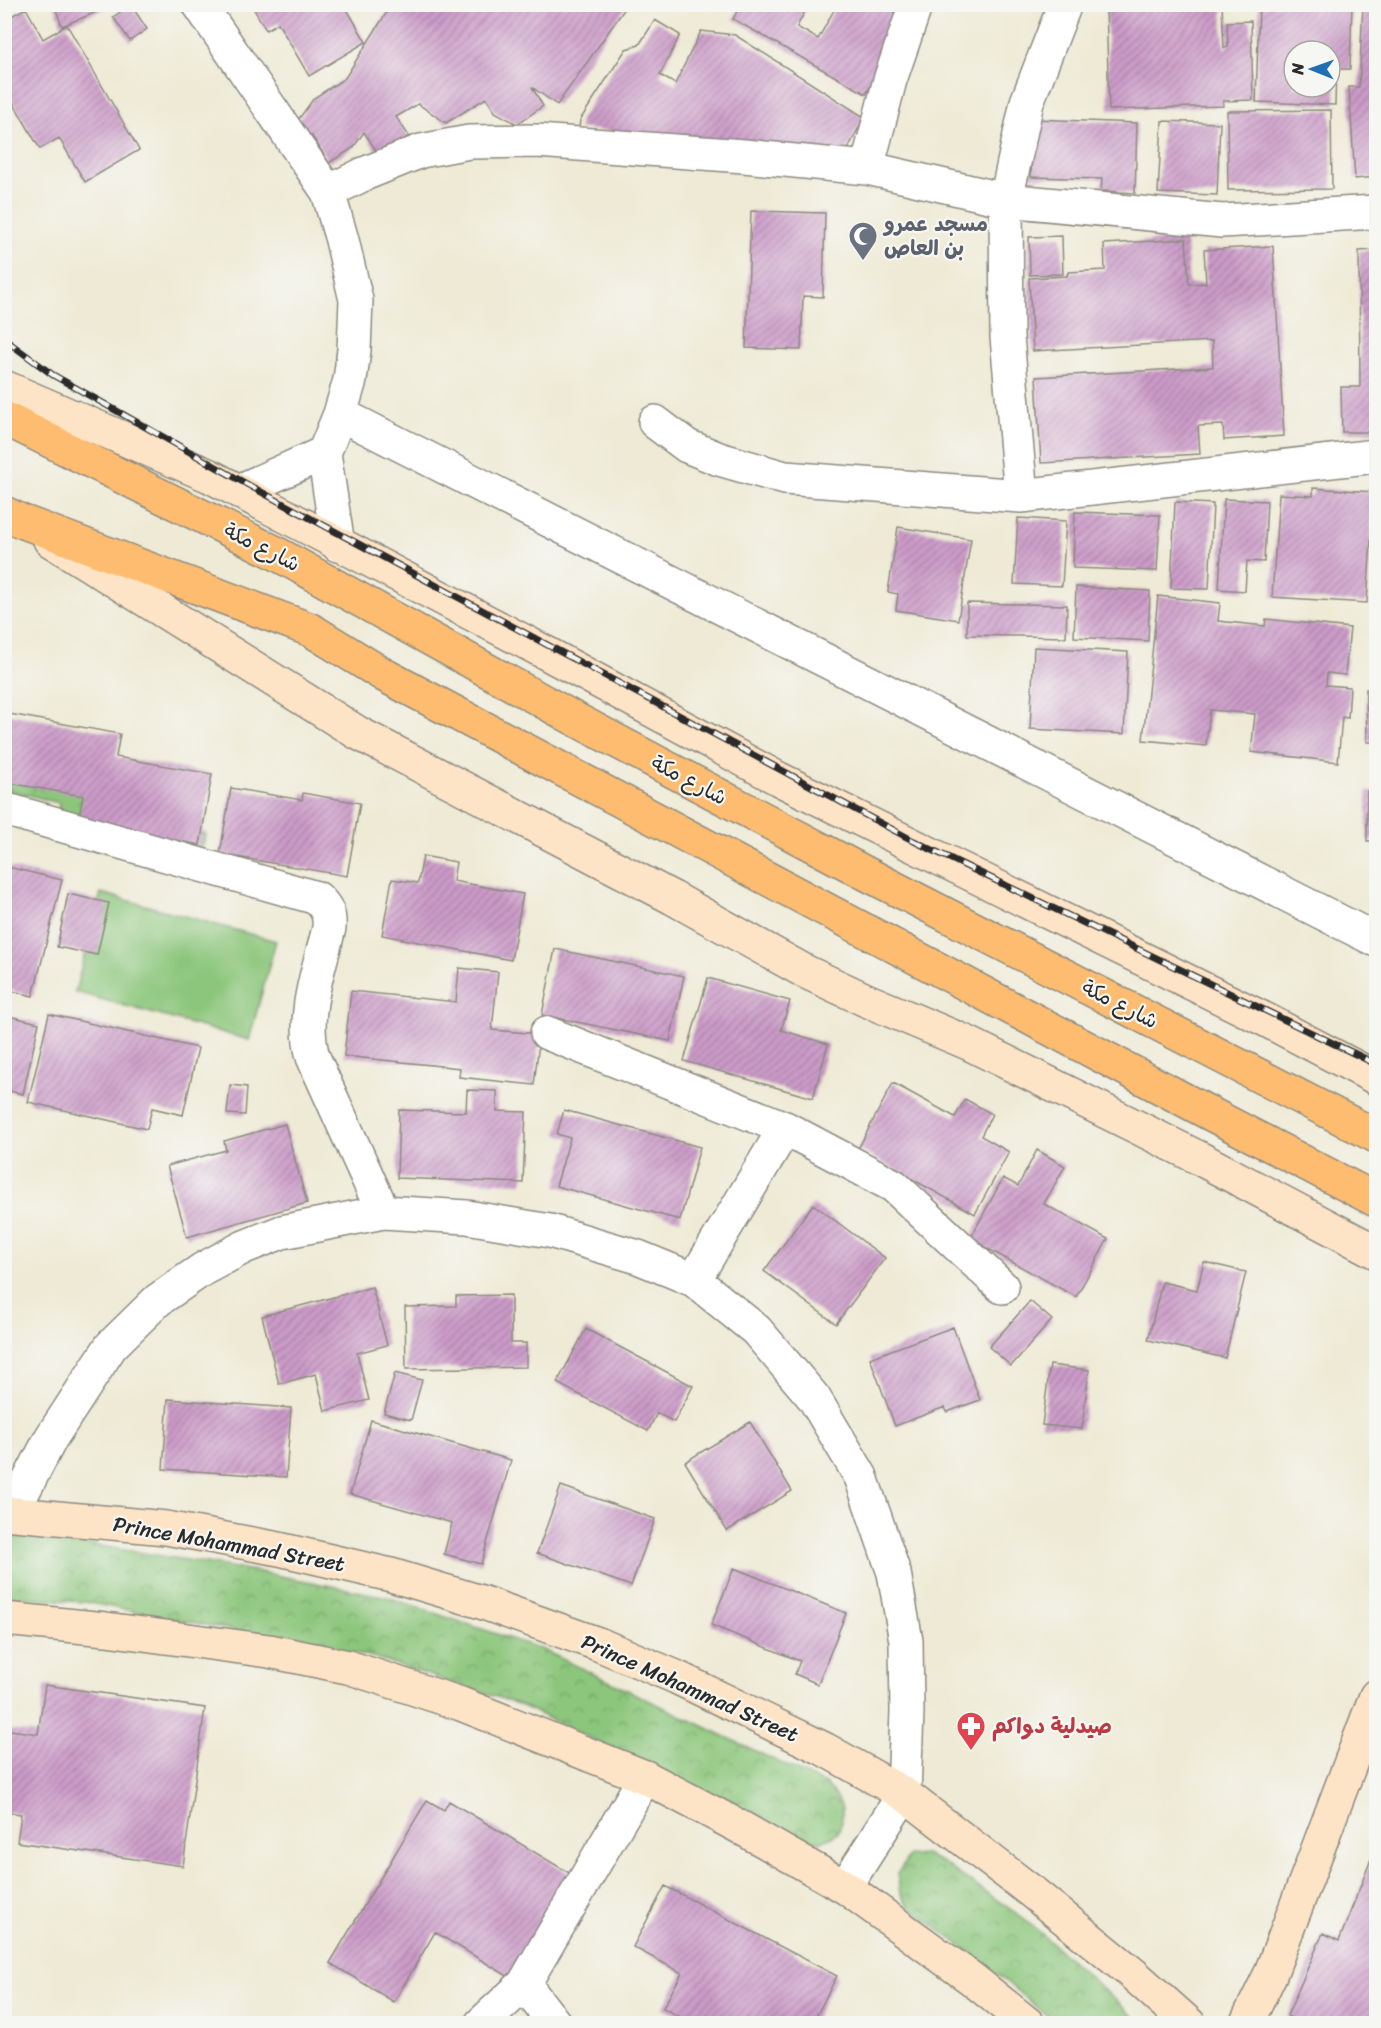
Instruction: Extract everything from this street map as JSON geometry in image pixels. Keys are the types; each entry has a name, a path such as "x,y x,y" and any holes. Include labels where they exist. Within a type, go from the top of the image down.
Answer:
{"main road":[{"name":"شارع مكة","path":"4,418 272,551 565,714 856,869 1377,1136"},
{"path":"13,517 311,630 394,680 1377,1200"}],"street":[{"path":"199,4 328,192 342,240 356,300 354,350 350,380 340,414 324,453 338,545"},
{"path":"867,168 890,80 916,4"},
{"path":"1021,496 1006,337 1005,200 1027,102 1065,4"},
{"path":"328,192 421,151 469,142 537,141 744,156 867,168 1005,200 1222,221 1377,212"},
{"path":"4,387 240,491 790,784 1377,1078"},
{"path":"340,414 1377,940"},
{"path":"655,422 687,446 719,459 785,478 1021,496 1377,456"},
{"path":"240,491 324,453"},
{"path":"13,517 358,733 641,881 806,972 968,1043 1197,1156 1377,1252"},
{"path":"4,809 317,898 325,906 330,917 329,928 308,1016 308,1040 317,1066 382,1212"},
{"path":"547,1033 785,1128 894,1186 1002,1287"},
{"path":"694,1280 785,1128"},
{"path":"8,1513 51,1438 111,1346 158,1300 202,1269 244,1247 282,1232 382,1212 467,1217 550,1232 638,1257 694,1280 756,1330 814,1398 861,1477 894,1572 906,1641 907,1711 904,1794 845,1887"},
{"name":"Prince Mohammad Street","path":"8,1513 166,1528 279,1549 391,1575 481,1602 598,1644 676,1677 824,1749 904,1794 1032,1892 1133,1974 1189,2024"},
{"path":"4,1619 106,1629 269,1651 348,1667 461,1704 645,1777 738,1826 845,1887 972,1979 1028,2024"},
{"path":"1246,2024 1270,1975 1373,1718"},
{"path":"481,2024 524,1984 645,1777"},
{"path":"524,1984 555,2024"}],"green space":[{"path":"4,759 99,784 95,803 206,834 199,857 57,816 59,803 5,789"},
{"path":"101,893 276,941 249,1040 75,992"},
{"path":"4,1536 93,1545 255,1571 387,1597 541,1649 825,1784 841,1806 841,1825 838,1833 820,1842 792,1833 518,1704 370,1656 85,1602 5,1596"},
{"path":"926,1855 941,1862 1025,1919 1141,2023 1056,2023 986,1965 909,1907 900,1893 897,1874 909,1856"}],"building":[{"path":"54,4 114,4 114,5 62,26"},
{"path":"251,4 344,4 366,42 309,76 278,23 266,30"},
{"path":"392,4 628,4 557,105 532,87 543,106 517,124 495,112 486,98 446,123 418,104 396,117 409,136 379,155 364,132 353,148 329,163 312,136 295,124 314,98 345,78"},
{"path":"741,4 798,4 806,9 797,27 818,39 834,10 825,4 905,4 898,36 866,94 733,19"},
{"path":"1106,4 1222,4 1224,48 1228,47 1227,22 1251,21 1253,100 1223,101 1223,106 1109,110"},
{"path":"1259,4 1352,4 1350,69 1342,69 1342,39 1282,39 1282,99 1335,99 1335,105 1256,102"},
{"path":"1363,4 1376,4 1376,177 1355,179 1349,87 1359,87"},
{"path":"131,5 147,29 130,41 113,17"},
{"path":"26,8 43,39 67,25 139,150 85,182 59,138 40,149 4,87 4,20"},
{"path":"655,20 680,35 660,75 675,84 701,31 735,35 864,117 843,159 579,128 580,120 626,49 639,45"},
{"path":"1331,110 1332,189 1228,190 1227,111"},
{"path":"1033,119 1137,123 1135,193 1101,191 1102,179 1031,177"},
{"path":"1162,121 1220,123 1217,195 1158,193"},
{"path":"751,211 825,213 823,297 803,296 801,350 746,348"},
{"path":"1062,236 1063,274 1030,275 1029,237"},
{"path":"1186,239 1189,284 1206,283 1204,250 1273,246 1284,436 1224,440 1223,425 1198,426 1200,454 1041,463 1036,377 1213,367 1212,341 1033,351 1029,278 1067,276 1068,272 1105,270 1104,244"},
{"path":"1376,250 1376,432 1342,432 1341,387 1360,387 1359,251"},
{"path":"1313,488 1374,492 1367,603 1272,597 1279,494 1313,496"},
{"path":"1224,499 1267,501 1264,562 1247,561 1245,591 1219,589"},
{"path":"1175,502 1213,504 1209,589 1171,588"},
{"path":"1075,512 1160,515 1157,571 1073,568"},
{"path":"1018,518 1066,521 1062,586 1014,584"},
{"path":"898,527 971,539 958,620 896,610 898,594 888,592"},
{"path":"1076,587 1150,591 1148,641 1074,637"},
{"path":"1158,596 1220,603 1218,621 1265,626 1266,619 1350,628 1345,675 1327,673 1326,685 1350,687 1348,718 1342,717 1338,762 1251,752 1255,714 1210,710 1206,746 1143,740"},
{"path":"967,603 1067,605 1066,637 967,635"},
{"path":"1373,628 1376,628 1376,682 1373,682"},
{"path":"1034,647 1128,652 1124,734 1030,729"},
{"path":"1366,689 1376,689 1376,742 1367,742"},
{"path":"4,713 120,734 116,757 212,774 200,845 78,822 83,796 4,782"},
{"path":"231,788 302,800 303,793 360,803 347,876 220,854"},
{"path":"1367,791 1376,791 1376,841 1367,841"},
{"path":"423,856 456,862 453,881 523,894 511,960 382,935 392,879 418,883"},
{"path":"4,866 62,880 33,996 4,989"},
{"path":"68,894 109,903 97,955 57,947"},
{"path":"555,949 684,976 670,1041 542,1015"},
{"path":"459,968 498,972 492,1030 540,1034 534,1085 459,1077 460,1068 344,1056 351,991 456,1002"},
{"path":"708,978 790,1001 781,1030 828,1044 813,1098 684,1061"},
{"path":"49,1014 198,1048 183,1115 152,1108 147,1129 28,1102"},
{"path":"4,1015 39,1023 23,1094 4,1090"},
{"path":"893,1083 955,1117 965,1099 992,1114 981,1136 1009,1152 975,1214 858,1149"},
{"path":"230,1085 247,1087 245,1115 227,1114"},
{"path":"467,1090 497,1091 497,1111 526,1112 523,1183 397,1178 399,1110 466,1112"},
{"path":"564,1110 700,1147 680,1220 556,1186 570,1138 557,1134"},
{"path":"285,1124 307,1203 187,1237 167,1166 226,1150 224,1141"},
{"path":"1037,1150 1065,1166 1044,1204 1108,1239 1076,1297 970,1239 1003,1178 1018,1186"},
{"path":"813,1204 885,1258 836,1324 764,1271"},
{"path":"1204,1262 1246,1272 1225,1358 1148,1340 1162,1282 1197,1290"},
{"path":"372,1287 387,1345 357,1353 369,1400 325,1411 316,1374 279,1384 262,1316"},
{"path":"511,1295 511,1343 526,1343 526,1367 406,1369 405,1307 456,1306 456,1296"},
{"path":"1030,1301 1052,1320 1011,1366 989,1347"},
{"path":"953,1327 980,1400 947,1412 945,1407 895,1426 870,1358"},
{"path":"586,1329 693,1386 674,1422 657,1413 648,1431 557,1383"},
{"path":"1050,1365 1089,1370 1082,1429 1042,1425"},
{"path":"395,1373 422,1380 411,1420 384,1413"},
{"path":"168,1399 291,1408 286,1477 163,1469"},
{"path":"371,1420 511,1460 481,1564 444,1554 452,1523 350,1494"},
{"path":"750,1422 792,1491 727,1531 685,1462"},
{"path":"561,1486 655,1519 631,1586 537,1553"},
{"path":"734,1568 846,1613 818,1684 795,1674 800,1661 711,1625"},
{"path":"45,1685 205,1708 183,1866 17,1842 21,1814 4,1812 6,1776 4,1776 4,1729 38,1734"},
{"path":"427,1800 444,1810 449,1801 576,1877 514,1980 435,1932 394,2002 330,1963"},
{"path":"1375,1849 1376,2024 1306,2024 1287,2016 1323,1933 1339,1941"},
{"path":"665,1886 837,1976 812,2024 693,2024 663,2008 682,1973 633,1947"}],"railway":[{"path":"4,339 53,375 252,487 914,841 1376,1064"}],"place":[{"name":"مسجد عمرو بن العاص","path":"863,262"},
{"name":"صيدلية دواكم","path":"971,1752"}]}
